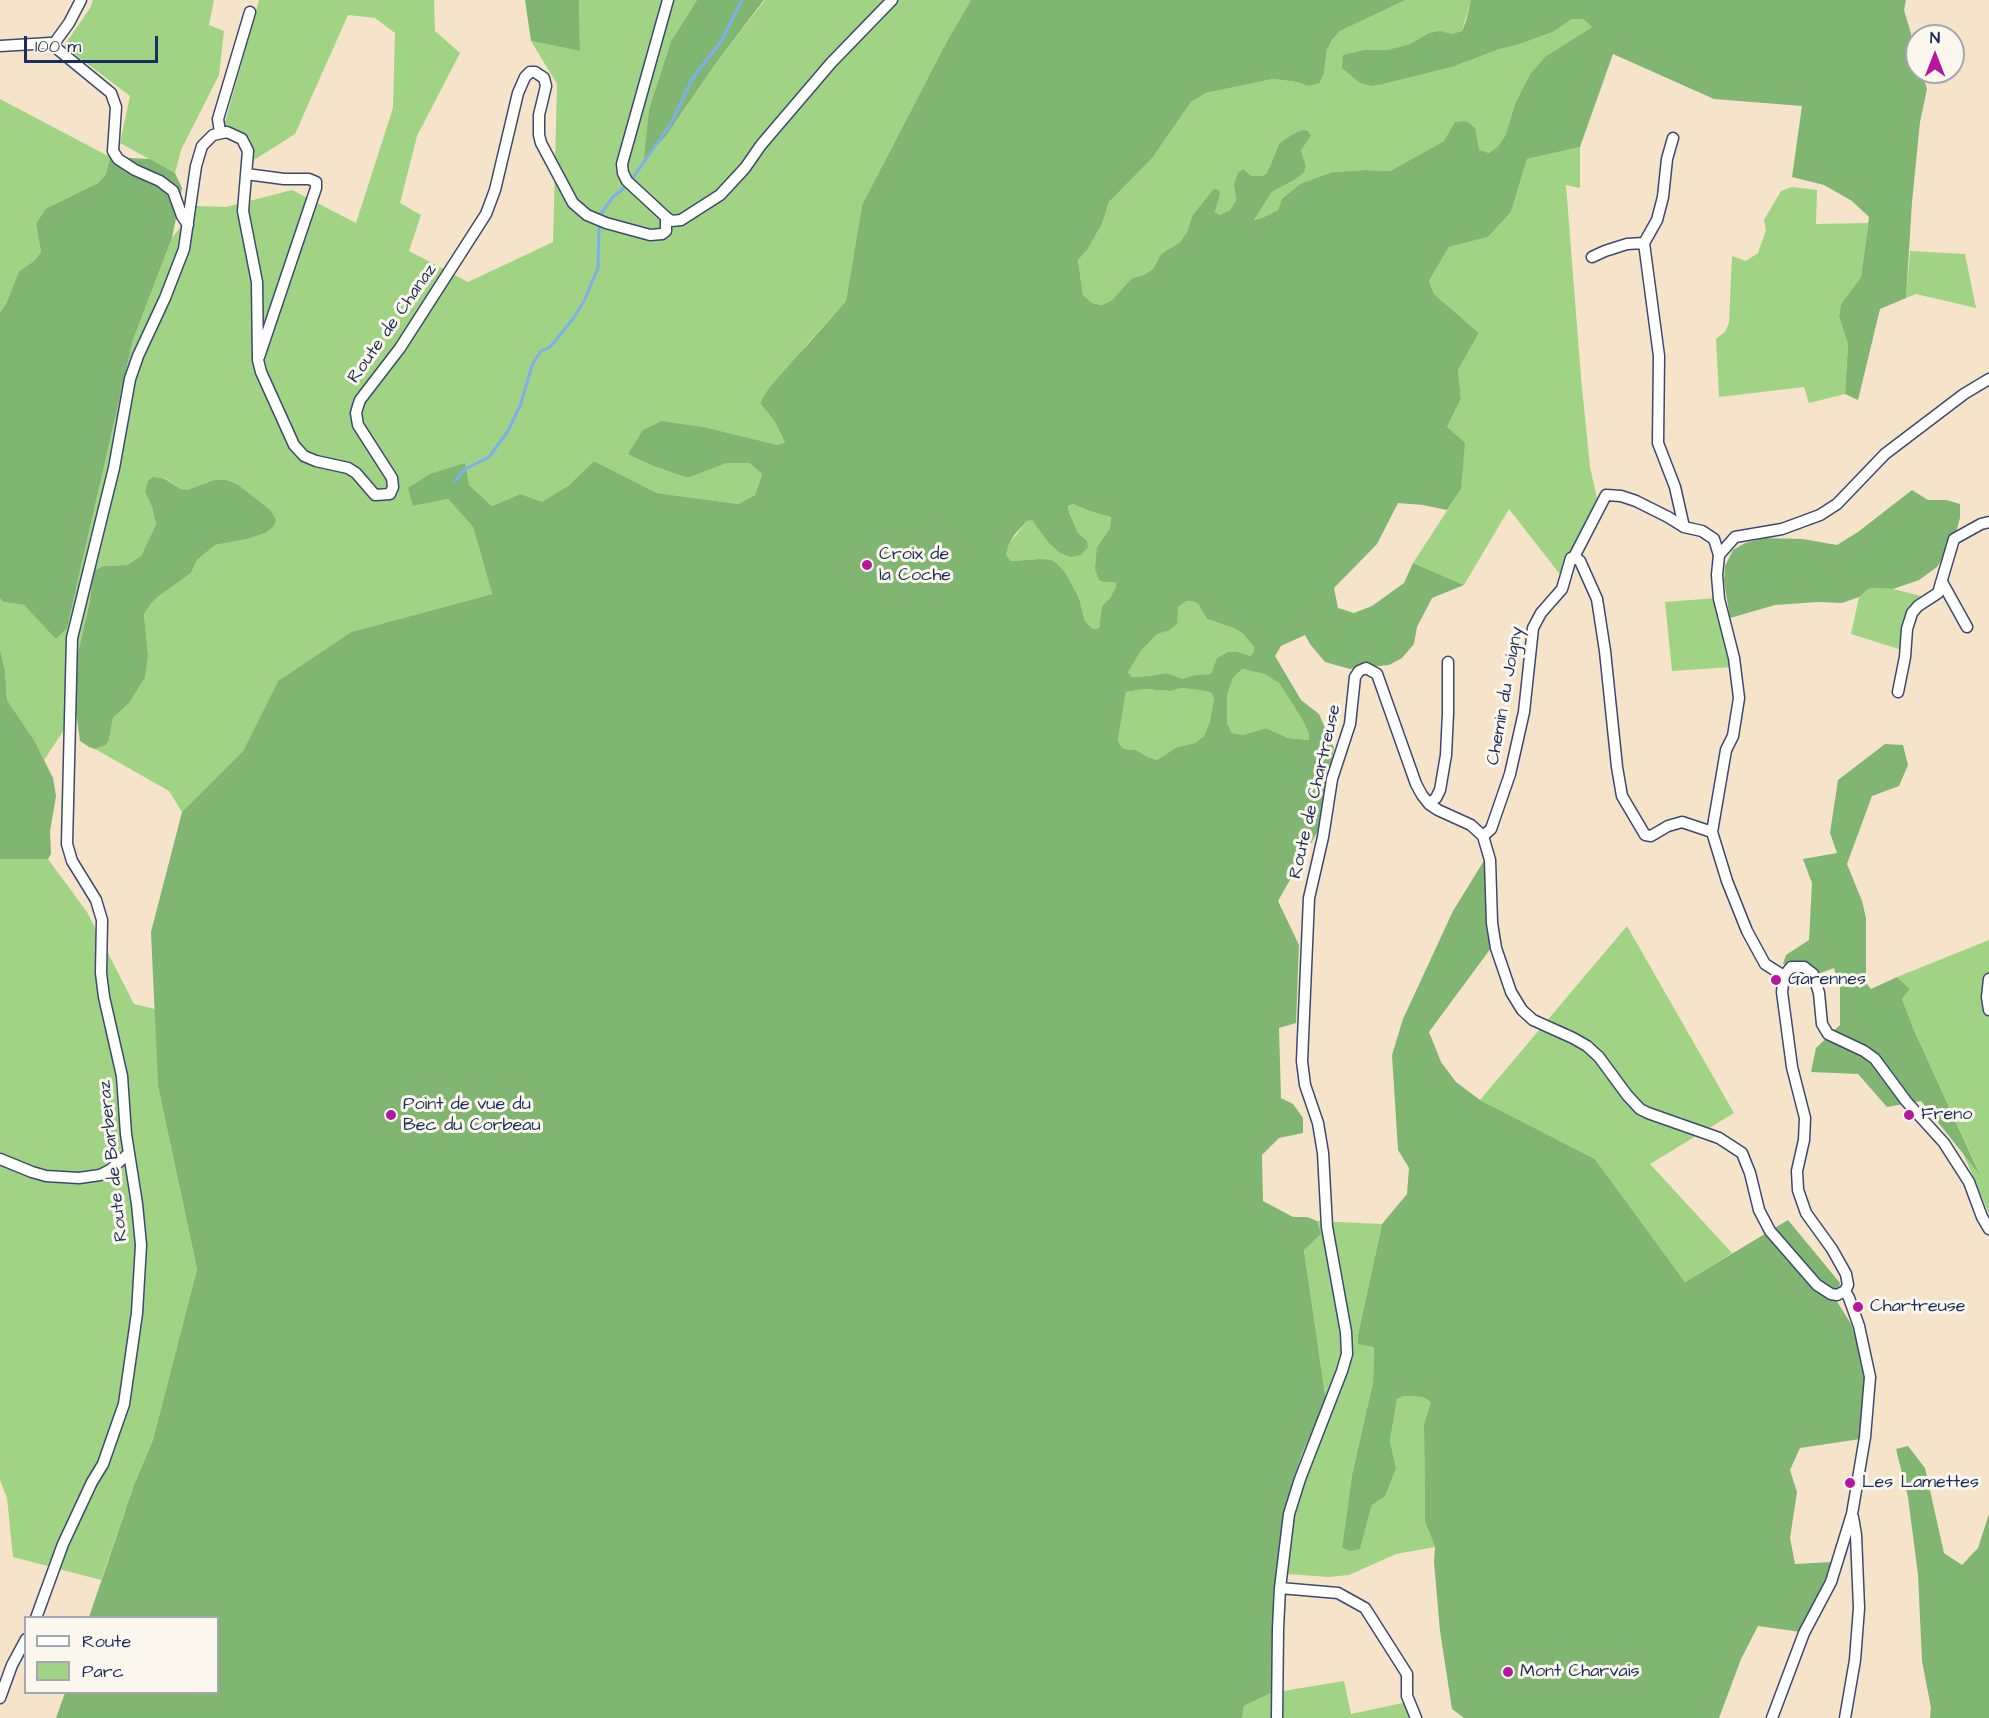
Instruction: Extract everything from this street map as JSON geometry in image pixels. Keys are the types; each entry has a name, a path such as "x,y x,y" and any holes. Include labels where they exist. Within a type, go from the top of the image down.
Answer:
{"street":[{"path":"53,45 69,23 81,0"},
{"path":"669,0 622,164 627,181 671,221 681,220 720,195 831,63 892,0"},
{"path":"188,225 196,166 206,140 220,132 218,119 249,12"},
{"path":"0,46 46,42 53,45 111,93 117,107 113,151 118,159 135,171 160,181 172,191 188,225"},
{"name":"Route de Chanaz","path":"220,132 233,133 242,140 248,151 243,211 257,282 258,360 284,426 304,456 348,468 356,473 375,495 382,496 392,493 393,481 391,474 358,425 356,413 360,400 400,348 486,214 495,190 518,93 522,82 530,72 535,72 544,78 546,86 538,124 541,143 573,203 587,215 606,223 651,235 662,234 666,231 666,217"},
{"path":"1673,138 1667,159 1658,220 1644,243 1659,356 1658,443 1675,488 1684,527"},
{"path":"246,174 284,179 309,178 316,182 316,188 258,360"},
{"name":"Route de Barberaz","path":"36,1616 63,1544 103,1464 124,1404 137,1313 141,1245 137,1204 128,1154 122,1076 108,1020 102,981 102,920 96,900 72,861 67,844 72,638 114,468 130,379 178,266 184,249 188,225"},
{"path":"1592,257 1627,244 1644,243"},
{"path":"1784,976 1765,964 1747,931 1727,881 1712,832 1726,750 1732,736 1739,698 1734,658 1719,599 1717,575 1719,555 1735,537 1782,529 1820,515 1844,498 1886,454 1964,394 1989,379"},
{"name":"Chemin du Joigny","path":"1483,836 1491,829 1510,774 1524,712 1533,628 1541,614 1562,589 1571,558 1574,557 1606,495 1621,496 1636,501 1684,527 1702,531 1714,539 1719,555"},
{"path":"1898,692 1912,613 1918,606 1938,593 1954,539 1989,522"},
{"path":"1574,557 1580,561 1597,599 1622,796 1645,835 1651,836 1668,826 1682,822 1712,832"},
{"path":"1942,582 1967,627"},
{"path":"1448,662 1446,756 1440,790 1437,798 1429,804 1471,825 1483,836 1490,860 1492,923 1496,948 1511,992 1522,1010 1533,1020 1587,1046 1599,1057 1627,1095 1640,1108 1648,1113 1719,1138 1742,1153 1750,1173 1759,1210 1770,1231 1817,1285 1837,1295 1845,1292 1848,1285 1846,1274 1832,1249 1806,1213 1798,1190 1797,1171 1804,1140 1805,1118 1788,1041 1782,992 1787,970 1795,966 1804,967 1813,974 1819,993 1824,1029 1835,1039 1864,1051 1880,1064 1898,1090 1954,1157 1969,1182 1989,1229"},
{"name":"Route de Chartreuse","path":"1277,1718 1276,1676 1280,1588 1289,1514 1347,1354 1346,1332 1327,1227 1323,1153 1317,1123 1305,1085 1302,1061 1309,898 1323,837 1332,779 1350,724 1355,677 1362,669 1371,669 1377,674 1416,784 1429,804"},
{"path":"1989,979 1987,997 1989,1010"},
{"path":"0,1159 46,1176 79,1178 100,1175 110,1170 128,1154"},
{"path":"1772,1718 1804,1633 1831,1582 1852,1514 1865,1437 1870,1377 1859,1326 1845,1292"},
{"path":"1845,1718 1855,1660 1858,1608 1856,1534 1852,1514"},
{"path":"1280,1588 1338,1593 1365,1608 1407,1674 1407,1696 1416,1718"},
{"path":"0,1698 12,1665 24,1643"}],"green space":[{"path":"93,0 214,0 209,25 224,31 219,75 181,150 175,173 120,143 130,96 64,46"},
{"path":"259,0 434,0 435,31 460,53 417,136 400,203 421,215 409,251 468,282 553,242 557,84 531,41 580,51 579,0 697,0 671,41 649,109 645,158 676,122 714,66 765,0 971,0 946,43 862,205 846,301 808,343 760,403 775,422 785,442 778,445 708,428 628,453 653,466 688,478 727,463 749,463 762,474 755,495 738,504 657,493 594,461 568,486 542,503 520,494 492,506 469,485 413,506 448,499 473,527 492,594 351,632 278,681 243,751 182,812 169,791 95,749 106,745 109,740 113,718 129,703 148,654 144,614 151,604 191,573 197,560 215,545 248,539 265,533 214,480 187,490 181,489 165,478 145,492 156,524 141,556 127,565 103,566 93,571 90,599 77,657 76,712 44,760 34,740 7,700 5,670 0,649 0,598 3,602 24,605 56,638 67,628 133,340 172,238 196,206 226,207 292,190 356,223 393,108 395,33 375,18 348,15 295,134 254,160 249,137 224,126"},
{"path":"525,0 579,0 580,51 531,41"},
{"path":"697,0 764,0 714,66 666,136 644,159 649,109 671,41"},
{"path":"971,0 1405,0 1340,31 1327,50 1324,73 1319,83 1308,86 1273,79 1206,93 1191,102 1153,157 1109,202 1102,224 1087,250 1078,260 1083,295 1092,303 1102,305 1112,300 1132,278 1144,275 1153,269 1161,254 1180,242 1187,232 1192,216 1214,189 1219,190 1220,195 1215,212 1220,215 1230,210 1236,200 1234,184 1238,173 1243,169 1251,176 1262,176 1267,173 1279,144 1293,134 1303,130 1308,131 1311,136 1301,150 1306,166 1304,172 1272,192 1254,220 1278,210 1282,199 1300,184 1332,172 1390,171 1444,141 1455,122 1466,121 1475,128 1479,150 1489,153 1498,146 1505,136 1515,104 1531,73 1546,56 1592,27 1583,19 1572,19 1553,32 1452,67 1383,84 1371,86 1360,83 1342,68 1343,55 1364,50 1387,50 1410,44 1429,33 1440,31 1451,34 1462,31 1471,0 1906,0 1904,10 1908,24 1905,24 1905,84 1926,84 1927,89 1920,122 1906,298 1880,309 1858,400 1845,394 1848,344 1839,317 1841,304 1861,277 1869,217 1852,201 1824,185 1792,177 1802,106 1714,99 1613,54 1580,147 1527,159 1511,212 1488,237 1449,247 1429,281 1434,294 1479,333 1458,370 1461,399 1447,427 1465,443 1461,489 1447,510 1398,503 1377,544 1334,588 1338,608 1354,613 1372,606 1404,583 1413,563 1464,585 1432,598 1417,627 1414,644 1402,658 1389,665 1350,669 1325,662 1305,635 1281,646 1275,656 1301,700 1319,714 1334,748 1318,831 1278,901 1299,945 1296,1023 1279,1028 1281,1098 1293,1104 1303,1118 1303,1133 1279,1138 1262,1155 1263,1201 1293,1217 1307,1217 1317,1221 1321,1234 1304,1250 1326,1401 1302,1453 1285,1508 1276,1570 1271,1693 1244,1706 1242,1718 56,1718 65,1694 219,1694 219,1616 89,1616 134,1485 153,1440 197,1269 158,1086 151,932 182,812 243,751 278,681 351,632 492,594 473,527 448,499 413,506 408,488 430,474 465,463 469,485 492,506 520,494 542,502 568,486 594,461 657,493 738,504 755,495 762,474 749,463 727,463 688,478 653,466 628,454 643,430 662,421 708,428 778,445 785,442 775,422 760,403 769,388 846,301 862,205 946,43","holes":["1073,504 1111,517 1110,528 1097,547 1095,569 1099,580 1115,582 1116,587 1102,606 1099,628 1093,629 1085,621 1079,598 1065,572 1056,563 1040,559 1011,561 1006,555 1015,534 1027,521 1032,520 1048,542 1060,553 1071,557 1081,555 1088,547 1087,541 1078,533 1068,506","1187,601 1198,604 1207,619 1234,628 1243,634 1254,647 1254,652 1250,656 1238,652 1227,652 1217,658 1211,674 1194,675 1183,679 1166,673 1132,677 1128,672 1141,651 1157,634 1168,631 1177,624 1178,607","1242,669 1264,674 1279,683 1302,719 1309,734 1309,740 1288,738 1266,728 1243,735 1232,733 1227,723 1227,695 1233,678","1182,688 1206,691 1214,698 1210,721 1204,736 1195,743 1177,747 1157,760 1136,750 1124,749 1120,745 1118,740 1126,692 1143,689 1171,691"]},
{"path":"1403,0 1471,0 1462,31 1451,34 1429,33 1410,44 1387,50 1364,50 1383,84 1452,67 1520,44 1553,32 1572,19 1583,19 1592,27 1546,56 1515,104 1505,136 1489,153 1444,141 1390,171 1332,172 1300,184 1283,199 1278,210 1254,220 1272,192 1296,179 1306,166 1301,150 1279,144 1267,173 1262,176 1251,176 1234,184 1236,200 1230,210 1220,215 1215,212 1220,195 1192,216 1187,232 1180,242 1161,254 1153,269 1144,275 1132,278 1112,300 1102,305 1092,303 1083,295 1078,260 1087,250 1102,224 1109,202 1153,157 1191,102 1206,93 1273,79 1308,86 1324,73 1327,50 1340,31"},
{"path":"0,99 110,157 106,174 98,183 45,209 36,224 41,252 34,261 19,271 6,304 0,312"},
{"path":"1580,147 1580,188 1566,185 1581,378 1590,467 1598,503 1562,577 1509,509 1464,585 1413,563 1461,489 1447,427 1461,399 1458,370 1479,333 1434,294 1429,281 1449,247 1488,237 1511,212 1527,159"},
{"path":"110,157 150,159 175,173 182,188 172,238 133,340 67,628 56,639 24,605 3,602 0,598 0,312 6,304 19,271 34,261 41,252 36,224 45,209 98,183 106,174"},
{"path":"1792,187 1817,190 1816,224 1868,223 1861,277 1841,304 1839,317 1848,344 1845,394 1809,403 1804,387 1719,397 1716,339 1725,332 1729,323 1732,256 1746,261 1758,253 1766,230 1764,220 1781,191"},
{"path":"1910,251 1965,254 1976,308 1916,294 1906,298"},
{"path":"153,477 165,479 187,490 214,480 226,480 237,484 270,510 276,520 274,526 265,533 248,539 215,545 197,560 191,573 151,604 144,614 148,654 145,677 129,703 113,718 106,745 95,749 80,741 76,712 77,657 90,600 93,571 103,566 127,565 141,556 156,524 145,492 148,481"},
{"path":"1912,490 1928,500 1946,500 1960,504 1960,518 1947,552 1937,567 1919,580 1893,589 1870,588 1859,597 1842,603 1775,605 1730,618 1724,581 1725,566 1733,550 1745,543 1765,538 1803,539 1837,545 1858,532"},
{"path":"1073,504 1111,517 1110,528 1097,547 1104,582 1115,582 1116,587 1102,606 1099,628 1093,629 1085,621 1079,598 1065,572 1040,559 1011,561 1006,555 1009,544 1027,521 1032,519 1048,542 1078,533 1069,512 1068,506"},
{"path":"1870,588 1893,589 1925,597 1915,604 1902,650 1851,634 1859,597"},
{"path":"1717,598 1732,667 1672,671 1665,602"},
{"path":"1187,601 1198,604 1207,619 1234,628 1243,634 1254,647 1254,652 1250,656 1238,652 1226,652 1217,658 1212,674 1194,675 1183,679 1166,673 1132,677 1128,672 1141,651 1157,634 1168,631 1178,607"},
{"path":"0,649 5,670 7,700 34,740 53,778 56,796 50,831 51,854 48,859 0,859"},
{"path":"1242,669 1264,674 1279,683 1302,719 1309,734 1309,740 1288,738 1266,728 1243,735 1232,733 1227,723 1227,694 1233,678"},
{"path":"1182,688 1206,691 1214,698 1210,721 1204,736 1195,743 1177,747 1157,760 1136,750 1124,749 1120,745 1118,740 1126,692 1143,689 1171,691"},
{"path":"1885,744 1903,745 1908,765 1899,786 1872,796 1847,864 1862,901 1866,918 1866,983 1871,989 1897,977 1910,989 1902,999 1980,1175 1921,1101 1887,1107 1858,1074 1811,1072 1816,1048 1840,1025 1840,988 1834,968 1818,974 1811,965 1799,961 1783,964 1786,955 1809,940 1812,883 1803,859 1837,853 1830,833 1838,780"},
{"path":"0,859 48,859 87,912 134,1004 155,1009 158,1086 197,1269 153,1440 134,1485 101,1580 13,1557 7,1498 0,1480"},
{"path":"1485,859 1491,948 1429,1032 1441,1062 1456,1082 1480,1100 1595,1159 1685,1282 1788,1220 1840,1283 1836,1300 1851,1324 1860,1349 1866,1389 1860,1439 1800,1448 1790,1470 1797,1492 1790,1538 1795,1564 1833,1562 1801,1632 1758,1626 1741,1659 1719,1718 1464,1718 1452,1709 1440,1631 1434,1562 1435,1547 1425,1521 1424,1424 1431,1402 1423,1397 1404,1396 1397,1399 1390,1441 1396,1468 1385,1496 1372,1505 1360,1549 1349,1551 1342,1547 1352,1475 1373,1382 1374,1347 1358,1344 1358,1335 1382,1224 1407,1194 1409,1168 1398,1150 1392,1055 1403,1019 1453,911"},
{"path":"1627,926 1734,1113 1650,1164 1732,1253 1685,1282 1595,1159 1480,1100"},
{"path":"1989,940 1989,1214 1963,1153 1979,1172 1902,999 1910,989 1897,977"},
{"path":"1317,1221 1382,1224 1358,1335 1374,1347 1373,1382 1352,1475 1342,1547 1360,1548 1372,1505 1396,1468 1390,1441 1397,1399 1404,1396 1423,1397 1432,1402 1424,1424 1425,1520 1435,1547 1396,1554 1349,1575 1329,1577 1288,1574 1276,1570 1285,1508 1302,1453 1326,1401 1304,1249 1321,1234"},
{"path":"1908,1446 1925,1468 1944,1553 1962,1565 1978,1548 1989,1514 1989,1718 1930,1718 1931,1708 1922,1661 1918,1575 1908,1497 1896,1449"},
{"path":"1344,1681 1351,1714 1407,1702 1414,1718 1242,1718 1244,1706 1271,1693"}],"waterway":[{"path":"632,179 672,122 692,79 720,43 742,0"},
{"path":"600,215 613,197 624,188"},
{"path":"455,481 464,470 489,457 508,431 520,406 533,363 541,351 550,347 573,319 584,301 598,268 599,227"}],"place":[{"name":"Croix de la Coche","path":"867,565"},
{"name":"Garennes","path":"1776,980"},
{"name":"Point de vue du Bec du Corbeau","path":"391,1115"},
{"name":"Freno","path":"1909,1115"},
{"name":"Chartreuse","path":"1858,1307"},
{"name":"Les Lamettes","path":"1850,1483"},
{"name":"Mont Charvais","path":"1508,1672"}]}
